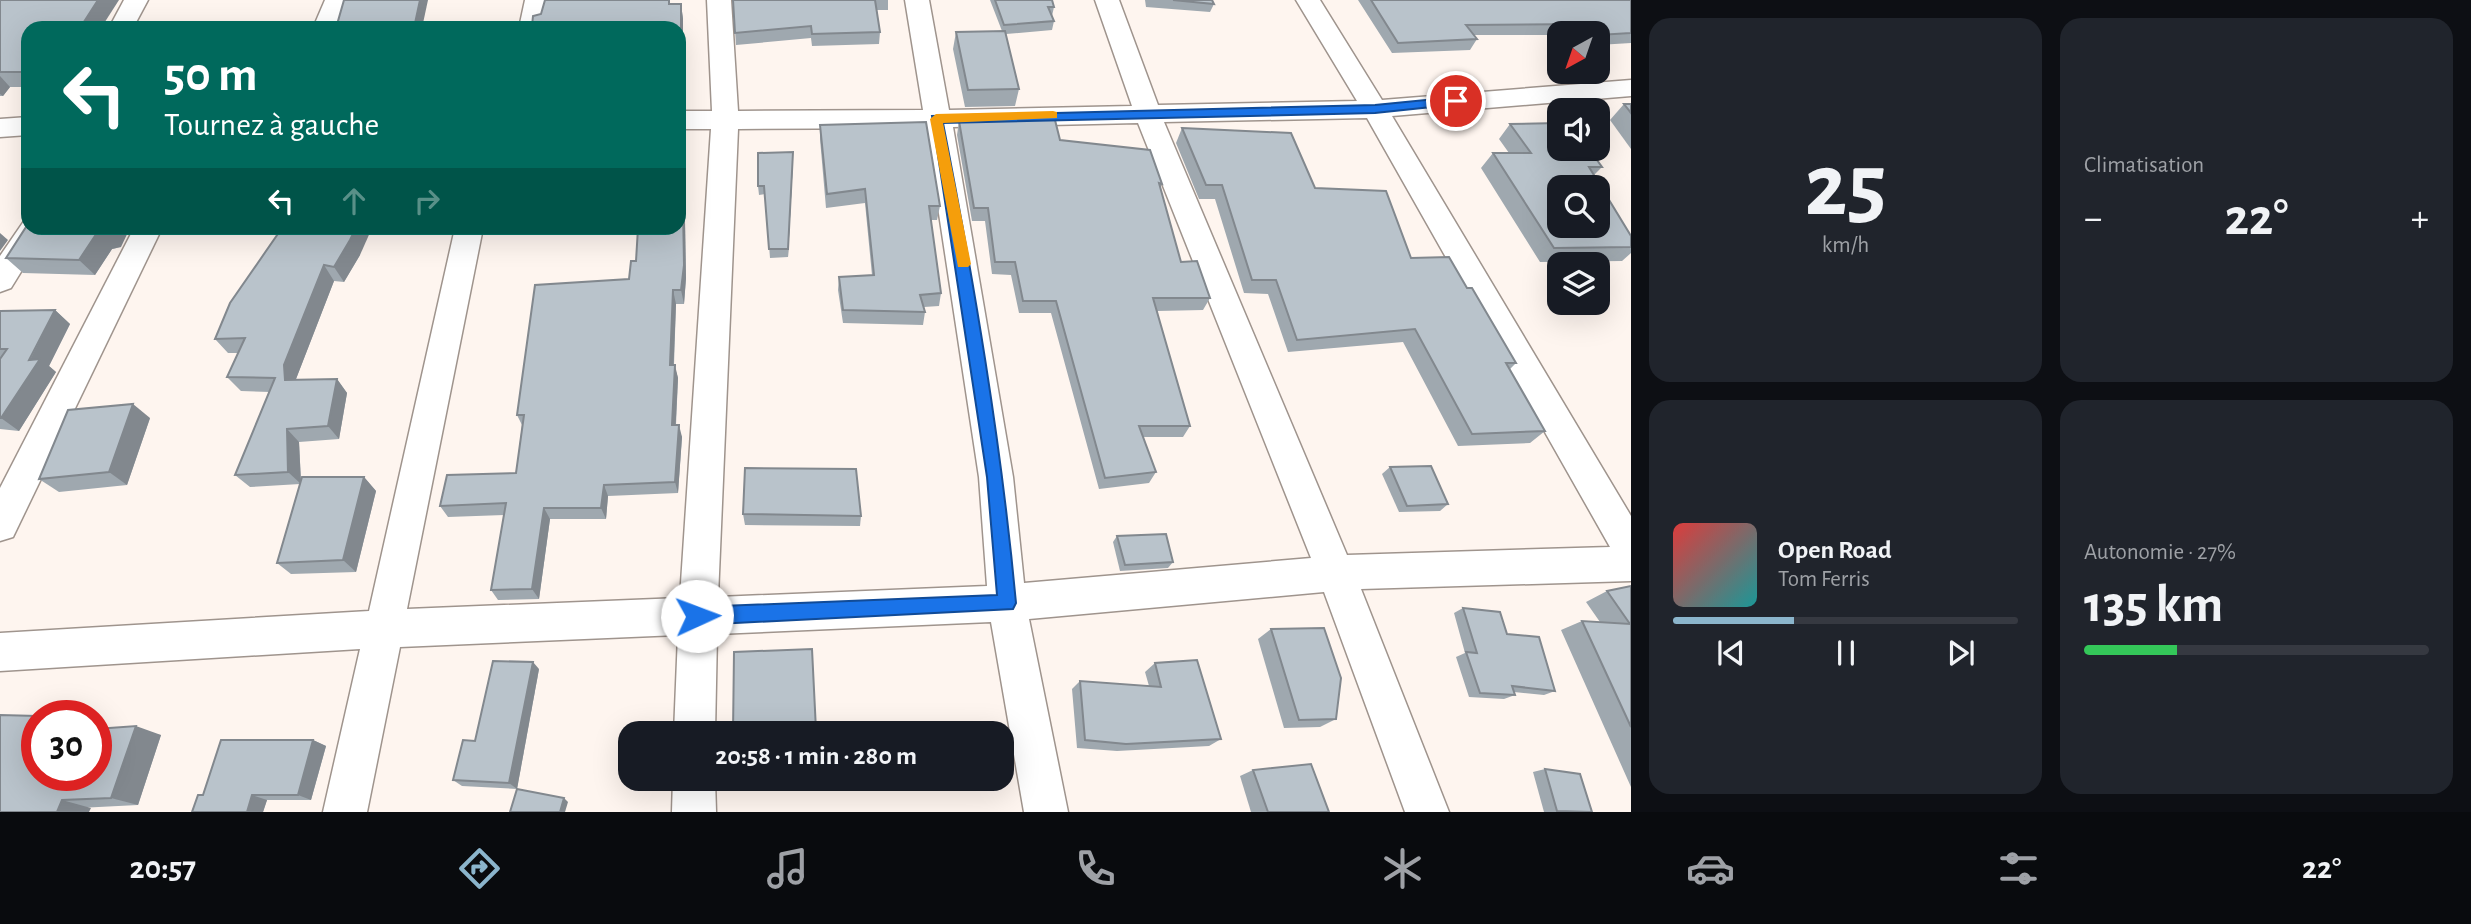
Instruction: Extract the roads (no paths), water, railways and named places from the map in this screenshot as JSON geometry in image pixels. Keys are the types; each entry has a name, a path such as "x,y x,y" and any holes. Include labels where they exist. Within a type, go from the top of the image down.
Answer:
{"street":[{"path":"125,21 136,0"},
{"path":"328,21 337,0"},
{"path":"532,21 537,0"},
{"path":"695,721 697,616 718,300 725,118 719,0"},
{"path":"917,0 965,272 994,463 1007,603 1046,812"},
{"path":"1107,0 1147,113 1336,573 1427,812"},
{"path":"1308,0 1375,109 1631,550"},
{"path":"686,120 936,119 1375,109 1631,88"},
{"path":"0,128 21,126"},
{"path":"0,280 29,235"},
{"path":"0,525 145,235"},
{"path":"345,812 468,235"},
{"path":"0,652 385,629 1007,603 1336,573 1448,567 1631,564"},
{"path":"694,791 694,812"}]}
